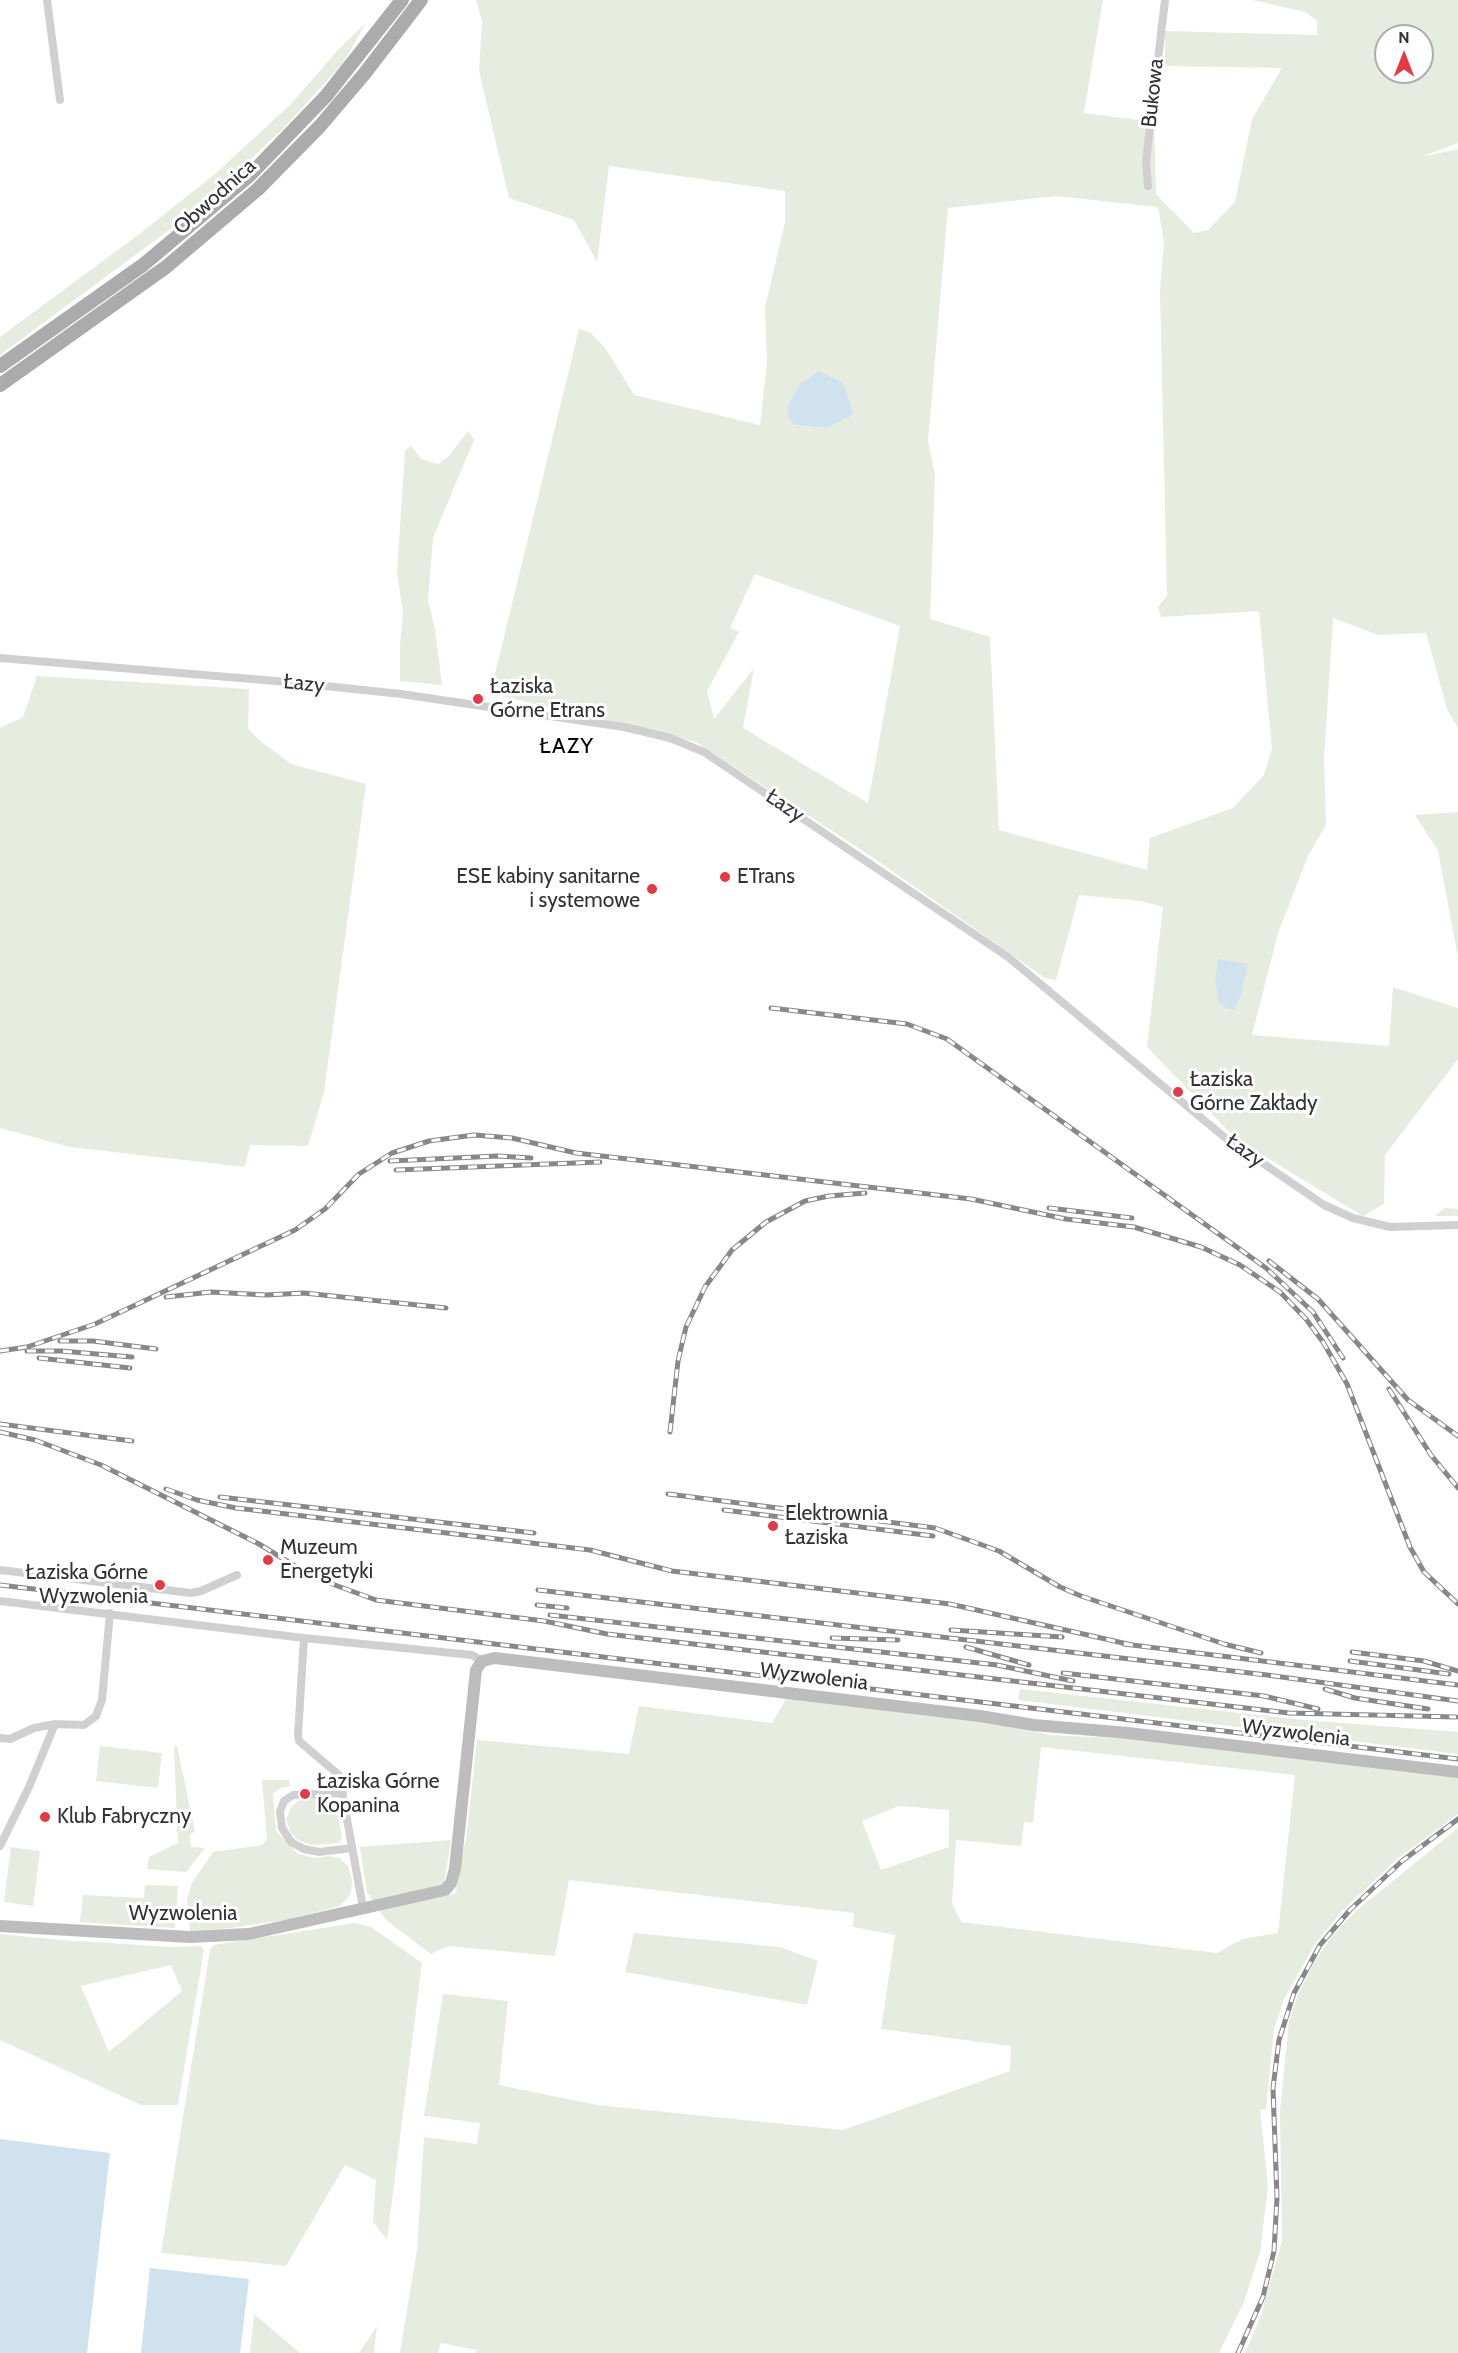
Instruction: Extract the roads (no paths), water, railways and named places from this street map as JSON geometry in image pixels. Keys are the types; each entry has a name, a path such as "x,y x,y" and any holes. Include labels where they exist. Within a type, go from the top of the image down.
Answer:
{"main road":[{"name":"Obwodnica","path":"0,366 143,266 240,184 327,96 402,0"},
{"name":"Obwodnica","path":"0,385 148,281 258,189 320,126 365,73 421,0"}],"street":[{"path":"47,0 60,100"},
{"name":"Bukowa","path":"1148,186 1146,161 1165,0"},
{"name":"Łazy","path":"0,658 394,693 624,727 670,738 704,752 1008,957 1223,1136 1324,1205 1353,1218 1390,1227 1458,1225"},
{"path":"0,1570 191,1593 201,1592 237,1575"},
{"path":"0,1601 304,1638 472,1655 482,1661"},
{"path":"0,1738 10,1739 34,1728 55,1724 84,1725 96,1716 102,1700 110,1614"},
{"path":"304,1638 297,1735 299,1741 339,1775 363,1908"},
{"name":"Wyzwolenia","path":"0,1926 210,1937 249,1934 445,1890 451,1883 476,1670 482,1661 495,1658 980,1716 1034,1725 1128,1733 1458,1772"},
{"path":"0,1846 29,1787 55,1724"},
{"path":"343,1793 293,1795 284,1801 280,1812 282,1828 291,1842 304,1849 318,1852 352,1848"}],"water":[{"path":"819,371 843,383 853,412 849,417 827,428 796,425 790,420 787,408 800,384"},
{"path":"1218,959 1248,964 1241,994 1234,1010 1224,1007 1219,1002 1215,980"},
{"path":"0,2139 110,2153 87,2353 0,2353"},
{"path":"150,2268 249,2279 240,2353 141,2353"}],"railway":[{"path":"771,1008 907,1024 947,1039 1266,1268 1313,1312 1343,1358"},
{"path":"0,1351 27,1347 95,1324 295,1230 325,1209 359,1174 392,1153 429,1141 474,1135 512,1138 576,1153 971,1199 1066,1219 1134,1227 1201,1247 1240,1265 1280,1292 1306,1319 1323,1342 1347,1384 1410,1547 1424,1572 1458,1604"},
{"path":"390,1161 498,1156 531,1158"},
{"path":"396,1170 600,1162"},
{"path":"670,1432 678,1361 686,1327 705,1287 732,1250 766,1222 805,1201 865,1193"},
{"path":"1049,1208 1132,1218"},
{"path":"1269,1261 1318,1299 1408,1400 1458,1436"},
{"path":"166,1297 211,1292 266,1295 304,1293 446,1308"},
{"path":"60,1341 93,1341 156,1349"},
{"path":"27,1351 61,1351 132,1357"},
{"path":"39,1358 130,1368"},
{"path":"1389,1389 1431,1455 1458,1488"},
{"path":"0,1424 132,1441"},
{"path":"0,1432 35,1440 101,1465 259,1544 313,1577 376,1600 544,1621 607,1634 1289,1713 1456,1717"},
{"path":"166,1489 197,1500 236,1508 590,1550 672,1571 950,1604 1132,1645"},
{"path":"668,1494 935,1528 999,1551 1060,1587 1081,1596 1224,1644 1261,1653"},
{"path":"220,1497 534,1533"},
{"path":"724,1510 933,1536"},
{"path":"0,1585 1458,1759"},
{"path":"538,1590 1267,1675 1458,1701"},
{"path":"537,1605 567,1608"},
{"path":"550,1615 997,1665 1073,1681"},
{"path":"951,1630 1062,1637"},
{"path":"832,1638 898,1640"},
{"path":"1124,1644 1458,1685"},
{"path":"966,1647 1029,1665"},
{"path":"1352,1652 1424,1661 1458,1671"},
{"path":"1350,1661 1449,1674"},
{"path":"1063,1673 1264,1696 1318,1709"},
{"path":"1325,1689 1355,1698 1428,1709"},
{"path":"1238,2353 1263,2297 1274,2251 1277,2198 1273,2088 1279,2040 1294,1993 1320,1945 1350,1910 1402,1861 1458,1819"}],"place":[{"name":"Łaziska Górne Etrans","path":"478,699"},
{"name":"ETrans","path":"725,877"},
{"name":"ESE kabiny sanitarne i systemowe","path":"652,889"},
{"name":"Łaziska Górne Zakłady","path":"1178,1092"},
{"name":"Elektrownia Łaziska","path":"773,1526"},
{"name":"Muzeum Energetyki","path":"268,1560"},
{"name":"Łaziska Górne Wyzwolenia","path":"160,1585"},
{"name":"Łaziska Górne Kopanina","path":"305,1794"},
{"name":"Klub Fabryczny","path":"45,1817"}],"district":[{"name":"ŁAZY","path":"567,747"}]}
